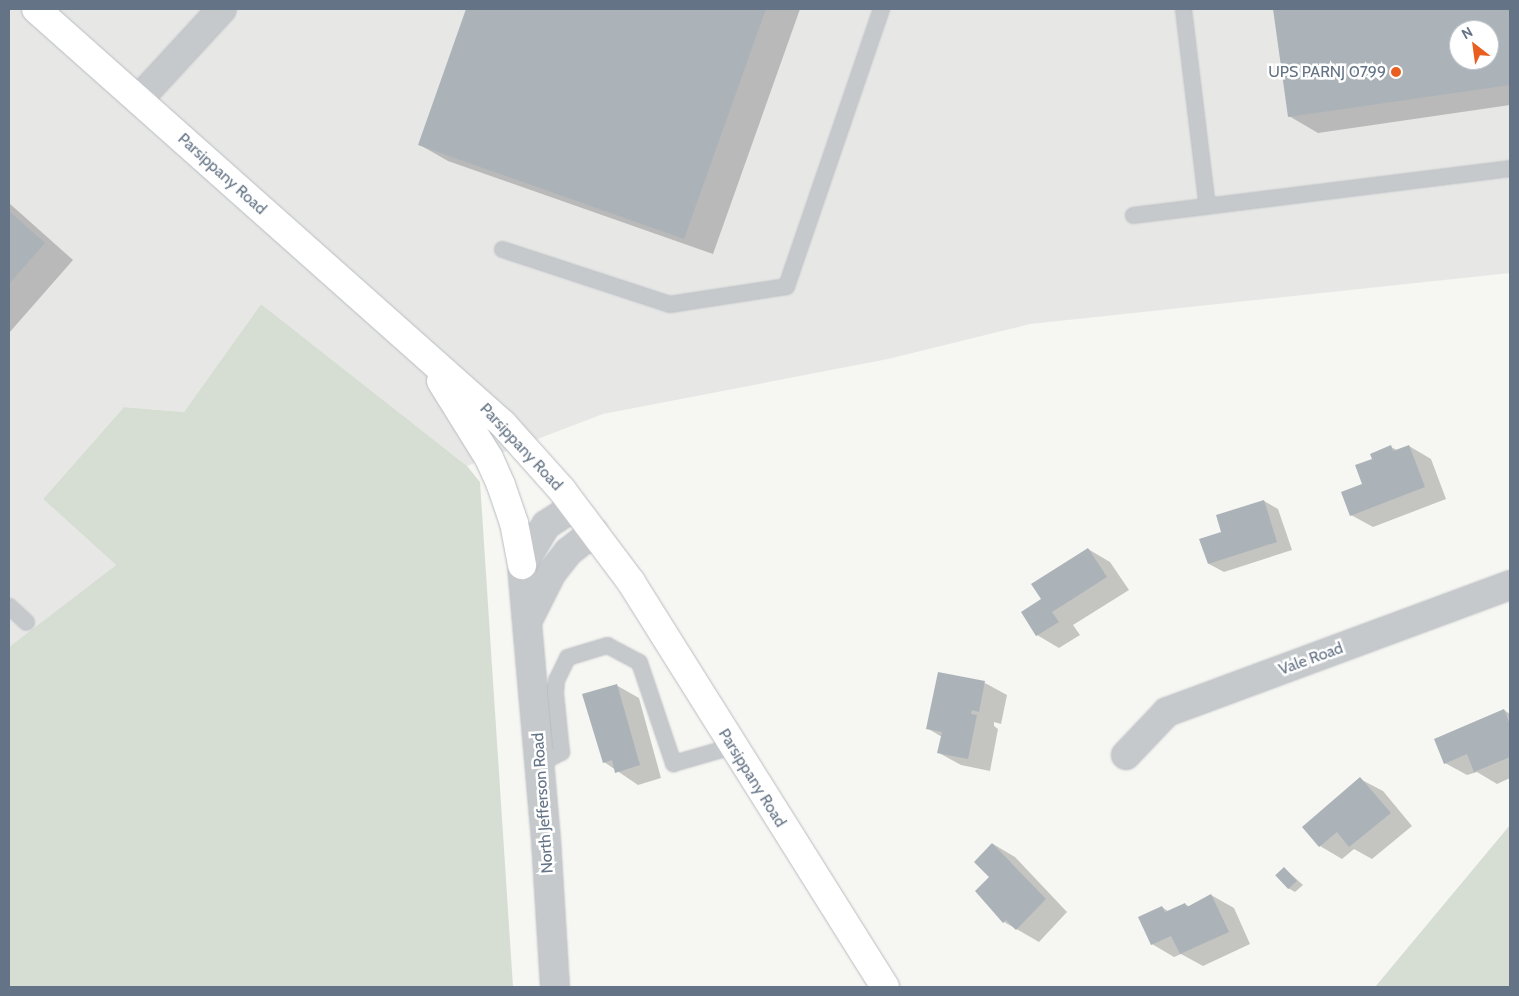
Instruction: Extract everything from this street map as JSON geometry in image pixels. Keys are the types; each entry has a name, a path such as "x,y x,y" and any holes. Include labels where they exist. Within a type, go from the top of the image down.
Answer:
{"main road":[{"name":"Parsippany Road","path":"36,9 504,424 574,506 631,582 732,746 885,987"},
{"path":"413,344 453,398 489,458 514,523 522,566"}],"street":[{"path":"139,100 222,9"},
{"path":"522,566 546,525 574,506"},
{"path":"528,620 551,574 568,552 594,532"},
{"name":"North Jefferson Road","path":"522,566 540,763 555,987"},
{"name":"Vale Road","path":"1126,755 1167,712 1510,585"}],"lane":[{"path":"502,249 669,304 786,286 882,9"},
{"path":"1183,9 1207,206"},
{"path":"1133,216 1510,168"},
{"path":"9,606 26,622"},
{"path":"540,763 561,752 554,694 556,680 567,657 607,645 639,662 673,763 732,746"}],"shaded area":[{"path":"9,9 1510,9 1510,273 1030,324 888,359 603,414 467,466 261,304 184,412 124,407 43,499 116,565 9,647"},
{"path":"261,304 467,466 480,482 513,987 9,987 9,647 116,565 43,499 124,407 184,412"},
{"path":"1510,825 1510,987 1375,987"}],"building":[{"path":"466,9 766,9 684,239 418,145"},
{"name":"UPS PARNJ 0799","path":"1273,9 1510,9 1510,85 1288,117"},
{"path":"9,211 45,243 9,284"},
{"path":"1391,445 1393,451 1409,445 1425,487 1350,516 1341,492 1362,484 1355,465 1372,459 1370,454"},
{"path":"1264,500 1277,542 1208,564 1199,539 1221,532 1216,515"},
{"path":"1088,548 1107,577 1052,612 1059,622 1036,636 1021,612 1041,599 1031,584"},
{"path":"938,672 985,681 979,712 972,710 971,714 977,715 968,759 937,753 942,732 926,729"},
{"path":"617,684 640,765 615,773 612,760 603,763 582,694"},
{"path":"1504,709 1510,725 1510,757 1474,772 1467,754 1444,764 1434,739"},
{"path":"1360,777 1391,813 1349,847 1337,832 1319,847 1302,827"},
{"path":"992,843 1046,899 1016,930 1006,920 1003,923 975,891 989,877 974,862"},
{"path":"1284,867 1297,881 1288,889 1275,875"},
{"path":"1211,894 1229,932 1180,954 1171,936 1151,945 1138,917 1162,906 1165,912 1185,903 1187,907"}],"place":[{"name":"UPS PARNJ 0799","path":"1396,72"}]}
